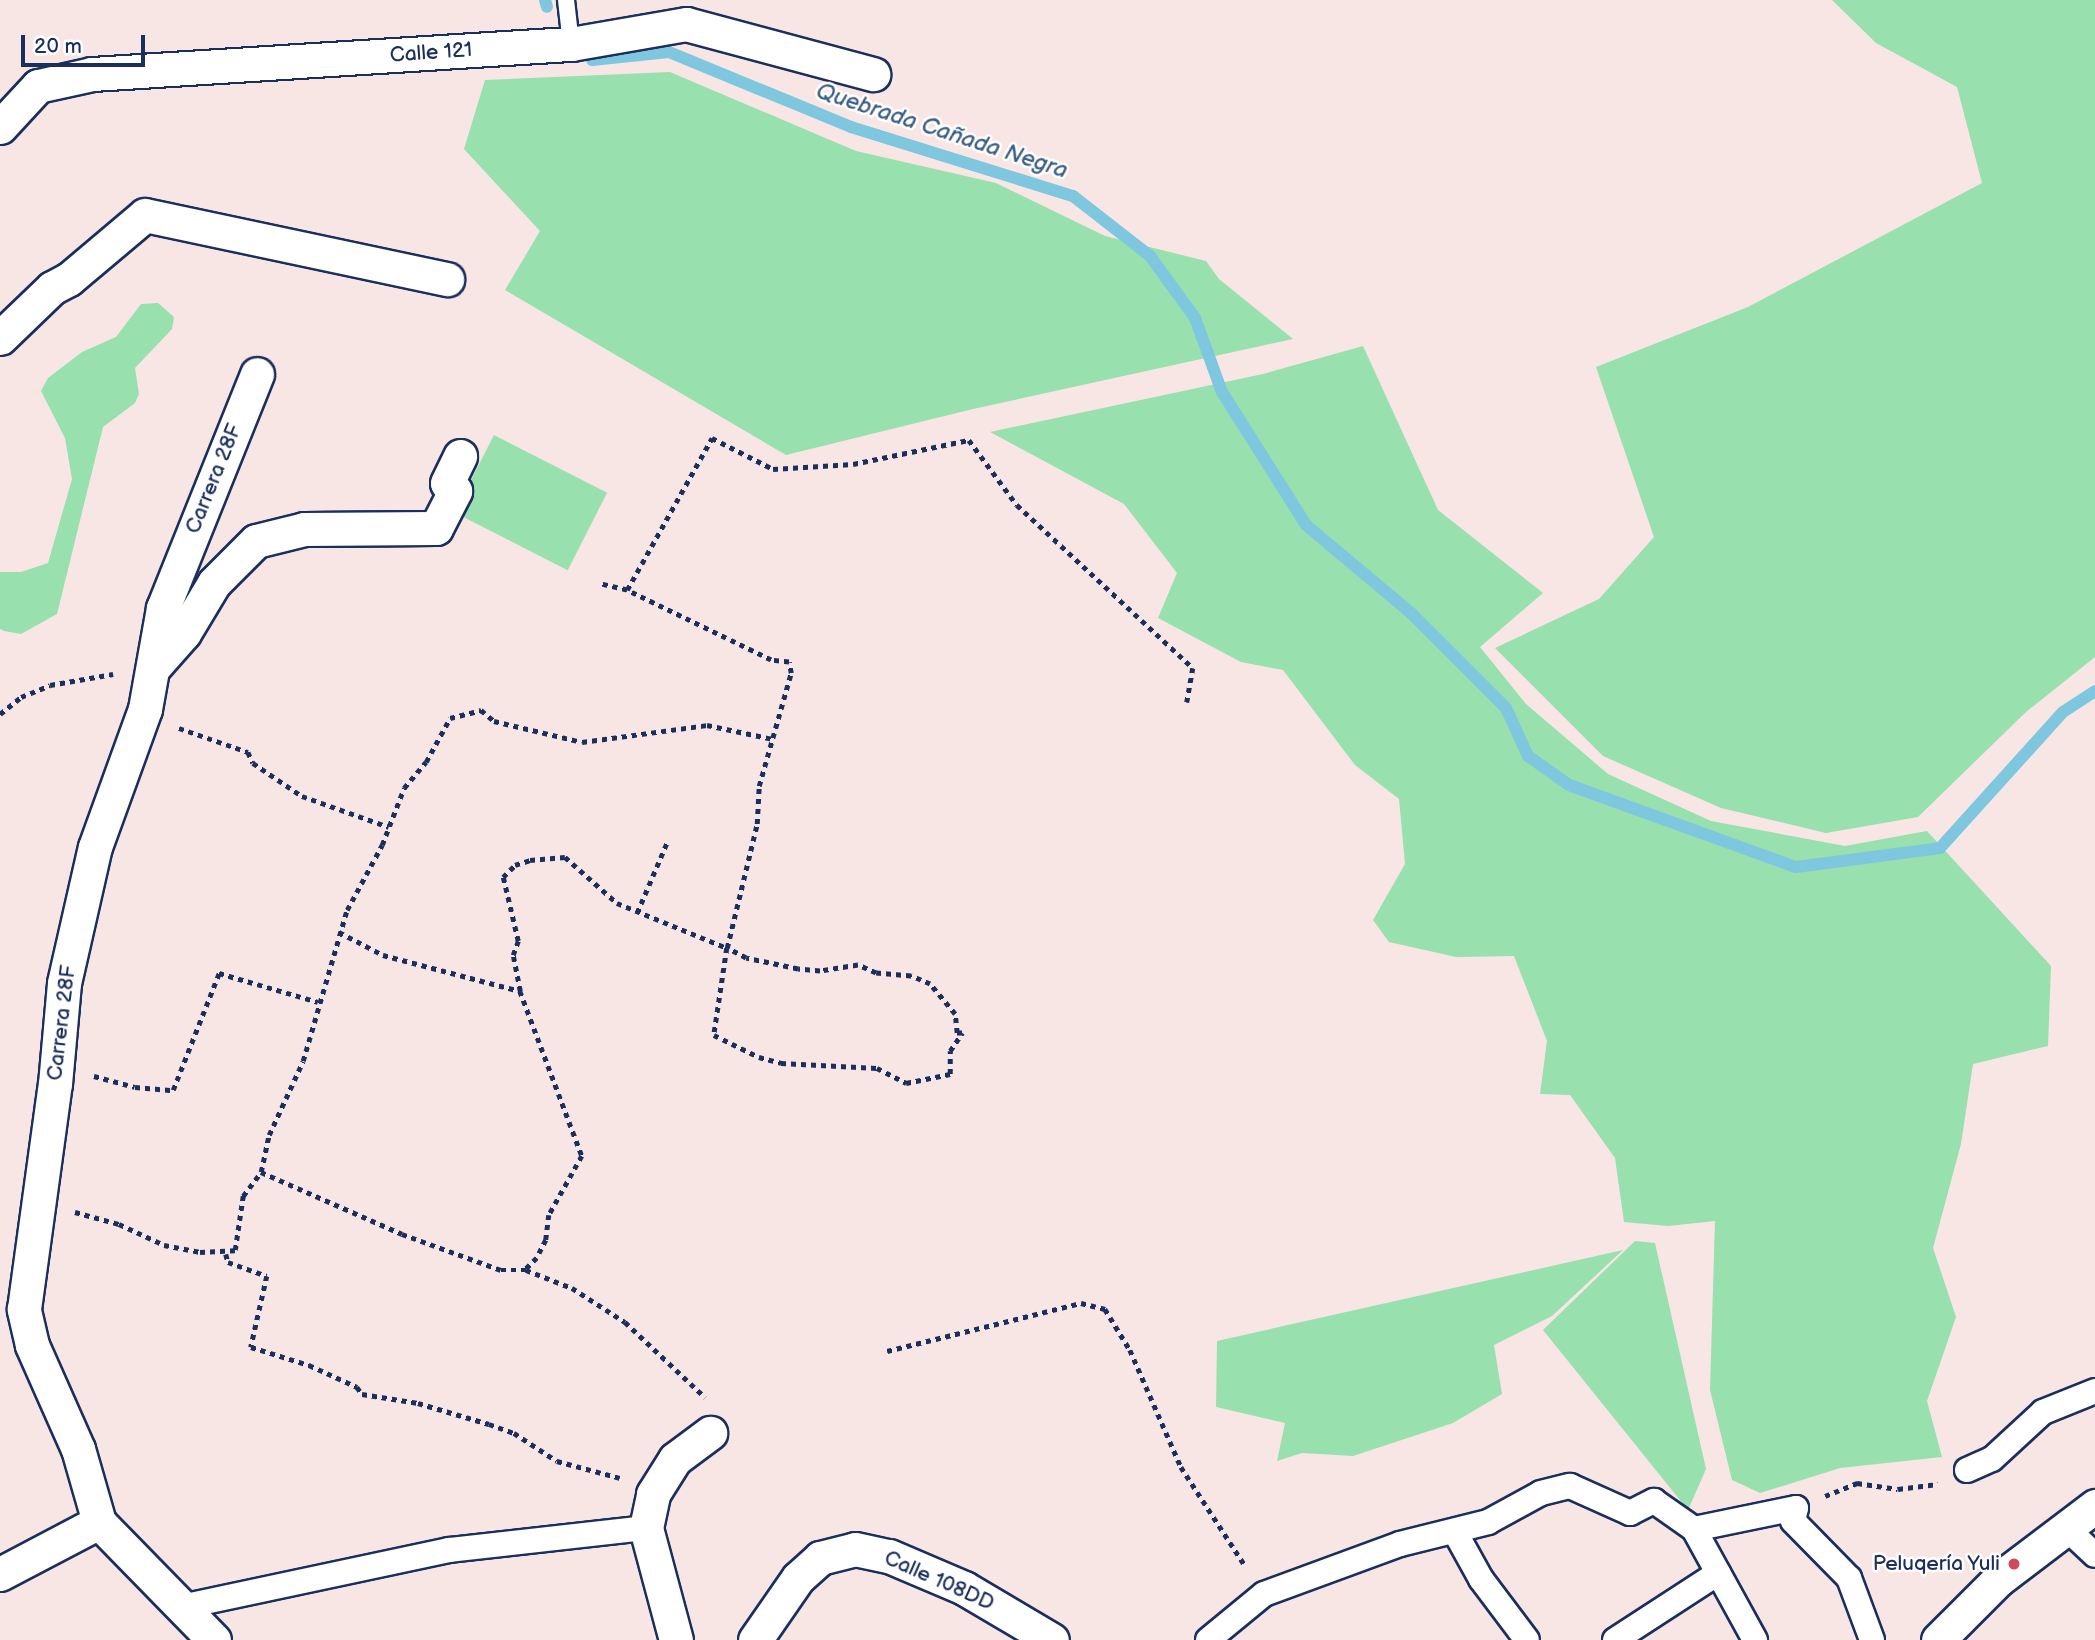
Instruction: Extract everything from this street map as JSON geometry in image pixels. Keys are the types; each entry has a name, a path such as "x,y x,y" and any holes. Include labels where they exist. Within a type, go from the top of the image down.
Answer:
{"street":[{"name":"Calle 121","path":"0,127 38,86 92,74 571,44 686,24 873,74"},
{"path":"0,338 52,288 69,279 145,215 447,279"},
{"name":"Carrera 28F","path":"214,1640 186,1606 99,1522 78,1450 32,1345 24,1309 40,1207 64,983 95,847 142,716 163,608 257,374"},
{"path":"152,670 184,633 214,583 256,541 304,529 436,528 455,491 447,483 460,456"},
{"path":"1967,1470 1992,1459 2043,1412 2095,1391"},
{"path":"676,1640 646,1528 658,1487 676,1459 710,1433"},
{"path":"1208,1640 1264,1594 1399,1544 1488,1522 1541,1493 1570,1486 1630,1513 1654,1501 1694,1529 1755,1640"},
{"path":"1938,1640 1999,1579 2064,1526 2095,1506"},
{"path":"1694,1529 1796,1508 1793,1521 1849,1578 1872,1640"},
{"path":"0,1574 99,1522"},
{"path":"2064,1526 2095,1555"},
{"path":"186,1606 449,1550 646,1528"},
{"path":"1455,1532 1481,1578 1527,1640"},
{"name":"Calle 108DD","path":"755,1640 798,1577 820,1558 855,1549 890,1556 964,1588 1052,1640"},
{"path":"1615,1640 1718,1573"}],"lane":[{"path":"566,0 571,44"}],"path":[{"path":"627,590 712,438 773,469 885,459 969,440 1017,505 1192,668 1188,702"},
{"path":"526,1270 537,1258 545,1240 549,1215 582,1156 520,991 513,955 518,941 502,886 503,877 515,866 565,857 617,903 727,948 746,958 820,971 858,965 876,974 911,976 930,984 956,1014 957,1033 962,1033 950,1051 950,1074 906,1083 877,1068 781,1063 714,1035 727,948 746,877 759,786 792,673 789,662 771,660 627,590 602,584"},
{"path":"0,714 21,697 50,685 152,670"},
{"path":"40,1207 96,1216 164,1245 226,1254 235,1250 243,1196 261,1172 269,1136 303,1061 339,932 389,827 404,788 426,762 450,718 463,711 481,710 494,721 582,742 707,724 773,738"},
{"path":"142,716 248,752 253,763 302,796 389,827"},
{"path":"637,912 668,840"},
{"path":"339,932 383,955 520,991"},
{"path":"91,1075 135,1087 173,1090 219,973 318,1002"},
{"path":"261,1172 402,1234 500,1270 526,1270 572,1288 652,1346 714,1405 719,1420 710,1433"},
{"path":"226,1254 228,1262 267,1276 251,1348 309,1365 357,1387 362,1394 418,1403 514,1433 557,1461 658,1487"},
{"path":"887,1351 1082,1303 1105,1309 1130,1350 1181,1466 1264,1594"},
{"path":"1796,1508 1844,1484 1919,1488 1946,1482 1967,1470"}],"green space":[{"path":"1832,0 2095,0 2095,657 2026,712 1918,817 1826,833 1721,808 1603,756 1495,648 1599,599 1654,537 1596,367 1748,307 1982,183 1957,87 1876,43"},
{"path":"670,72 856,151 996,183 1105,236 1206,261 1219,279 1293,339 973,409 786,455 505,290 540,231 464,149 485,80"},
{"path":"158,303 174,317 172,329 135,368 139,394 135,403 103,427 57,614 21,634 4,631 0,629 0,572 21,572 48,563 72,479 65,438 41,391 48,378 82,352 116,337 141,304"},
{"path":"1363,346 1438,510 1543,593 1480,647 1526,704 1608,774 1711,821 1845,846 1927,831 2051,966 2048,1046 1973,1064 1961,1144 1933,1248 1956,1317 1927,1401 1942,1457 1840,1468 1760,1493 1732,1480 1710,1390 1715,1221 1668,1226 1624,1222 1615,1158 1570,1095 1540,1094 1547,1041 1514,956 1456,957 1389,942 1373,920 1405,864 1399,799 1355,765 1283,670 1241,662 1158,618 1177,573 1124,504 990,432 1263,374"},
{"path":"494,435 607,493 568,570 455,513"},
{"path":"1635,1241 1655,1243 1706,1469 1688,1510 1543,1330"},
{"path":"1623,1250 1552,1316 1494,1345 1502,1394 1453,1423 1353,1456 1302,1453 1277,1461 1285,1423 1216,1407 1217,1341"}],"waterway":[{"name":"Quebrada Cañada Negra","path":"545,0 547,7"},
{"name":"Quebrada Cañada Negra","path":"592,60 669,52 851,127 1073,196 1150,256 1195,318 1222,392 1306,525 1412,614 1506,708 1528,756 1569,785 1796,867 1940,848 2063,712 2095,691"}],"place":[{"name":"Peluqería Yuli","path":"2014,1564"}]}
